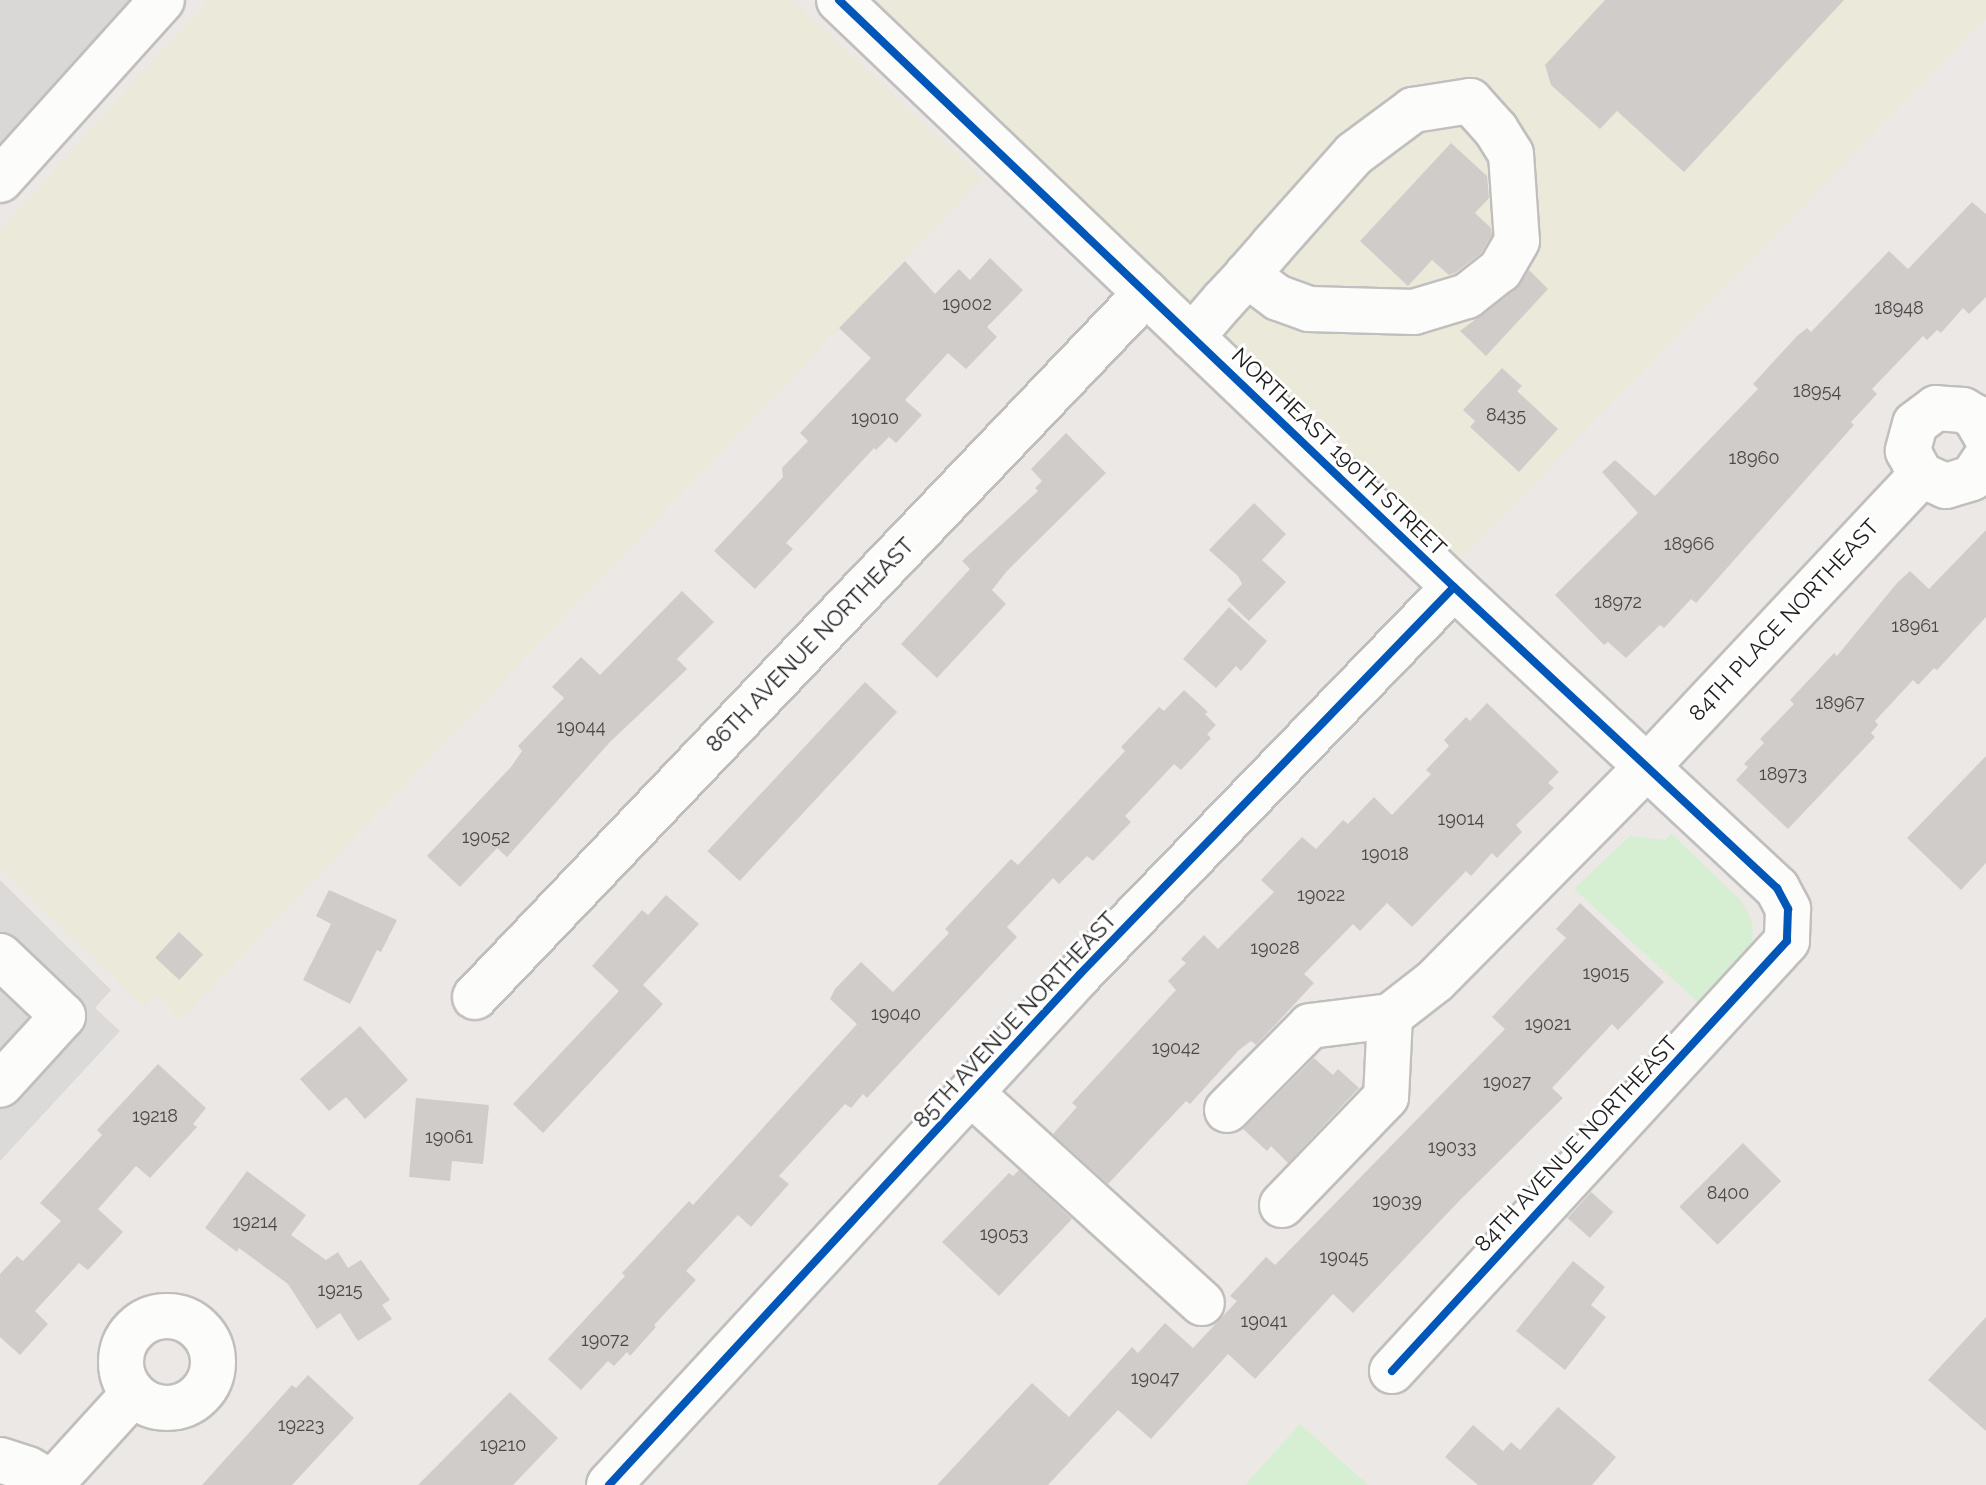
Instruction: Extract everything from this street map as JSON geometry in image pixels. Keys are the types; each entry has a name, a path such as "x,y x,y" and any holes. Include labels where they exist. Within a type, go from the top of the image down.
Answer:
{"street":[{"path":"0,180 162,0"},
{"name":"NORTHEAST 190TH STREET","path":"839,0 1454,587 1777,888 1788,909 1787,941"},
{"path":"1192,337 1354,154 1413,110 1470,101 1496,130 1511,154 1517,241 1500,270 1467,296 1414,312 1309,309 1278,298 1247,275"},
{"name":"86TH AVENUE NORTHEAST","path":"475,997 1146,293"},
{"path":"1950,406 1983,429 1972,478 1960,484 1932,483 1921,475 1908,451 1915,424 1936,408 1950,406"},
{"name":"84TH PLACE NORTHEAST","path":"1390,1016 1435,981 1648,766 1921,475"},
{"name":"85TH AVENUE NORTHEAST","path":"609,1485 971,1093 1454,587"},
{"name":"84TH AVENUE NORTHEAST","path":"1392,1371 1787,941"},
{"path":"0,956 63,1016 0,1085"},
{"path":"1227,1110 1310,1026 1390,1016 1386,1097 1282,1205"},
{"path":"971,1093 1202,1303"},
{"path":"0,1460 54,1484 133,1394"}],"shaded area":[{"path":"0,0 158,0 0,177"},
{"path":"208,0 792,0 982,178 181,1020 157,994 145,1008 0,868 0,230"},
{"path":"869,0 1986,0 1986,18 1453,567"},
{"path":"0,880 111,990 95,1008 120,1031 0,1161"}],"green space":[{"path":"1671,833 1742,902 1752,921 1753,947 1700,1004 1574,889 1630,836 1666,840"},
{"path":"1300,1424 1368,1485 1245,1485"}],"building":[{"path":"1605,0 1844,0 1684,172 1617,111 1600,129 1551,85 1545,65"},
{"path":"1451,143 1487,176 1489,198 1475,213 1491,228 1492,235 1481,253 1455,273 1449,275 1432,260 1408,286 1360,241"},
{"path":"1972,202 1986,214 1986,297 1969,314 1963,308 1941,333 1937,330 1927,340 1923,336 1872,389 1877,394 1851,422 1854,425 1696,603 1691,599 1664,628 1660,625 1626,658 1608,642 1604,645 1555,595 1638,513 1602,472 1615,460 1655,496 1758,389 1753,384 1797,336 1807,328 1811,332 1889,251 1908,269"},
{"path":"990,258 1023,290 987,327 997,337 966,369 948,353 905,400 922,415 896,443 889,437 876,450 874,448 786,543 793,549 755,589 714,551 783,477 782,468 808,441 800,433 871,358 839,328 905,261 935,294 959,269 970,280"},
{"path":"1529,270 1548,289 1486,356 1460,331 1515,290"},
{"path":"1502,368 1522,386 1517,391 1558,429 1519,472 1470,427 1475,421 1463,410"},
{"path":"1066,433 1106,473 1007,571 992,590 1006,604 937,678 901,644 970,569 962,561 1038,491 1035,488 1042,481 1031,469"},
{"path":"1254,503 1286,534 1262,560 1286,582 1249,621 1227,600 1242,584 1238,576 1209,550"},
{"path":"1986,530 1986,617 1937,670 1934,668 1918,685 1913,680 1875,721 1878,725 1871,733 1875,737 1788,829 1736,780 1748,767 1744,764 1764,743 1760,739 1794,704 1790,700 1834,653 1837,656 1897,583 1910,571 1929,589"},
{"path":"682,591 714,622 677,659 687,669 610,742 507,857 497,848 460,887 427,856 511,767 522,751 518,746 564,698 552,687 581,657 600,675"},
{"path":"1229,607 1267,641 1241,671 1236,666 1216,688 1183,659"},
{"path":"865,682 897,712 740,881 707,851"},
{"path":"1184,690 1208,712 1205,714 1216,725 1207,734 1211,738 1181,770 1174,764 1125,816 1131,822 1093,861 1087,856 1059,884 1053,878 1007,927 1017,937 867,1098 863,1094 851,1108 845,1104 779,1176 789,1184 751,1227 738,1215 686,1271 696,1280 630,1356 627,1352 614,1366 608,1361 581,1390 548,1359 625,1276 622,1273 689,1201 693,1205 857,1024 830,999 835,989 861,962 893,992 949,933 945,929 1011,859 1018,865 1125,751 1121,747 1159,707 1164,711"},
{"path":"1487,703 1559,772 1548,783 1554,788 1516,825 1522,832 1497,858 1492,853 1471,876 1466,871 1412,927 1387,903 1360,931 1353,924 1304,974 1314,983 1276,1024 1256,1045 1251,1041 1239,1050 1190,1104 1186,1101 1108,1184 1053,1134 1077,1107 1072,1103 1176,990 1168,981 1186,963 1181,959 1204,935 1218,949 1274,892 1261,880 1302,837 1316,849 1343,820 1348,824 1374,797 1392,815 1431,774 1426,770 1449,746 1444,740 1466,717 1470,721"},
{"path":"1986,756 1986,863 1961,890 1907,838"},
{"path":"329,890 397,920 381,952 377,950 350,1004 303,980 331,924 316,916"},
{"path":"666,895 699,924 643,985 663,1004 543,1133 513,1104 619,991 592,966 642,910 648,915"},
{"path":"1580,903 1664,982 1618,1030 1612,1024 1552,1088 1563,1098 1460,1200 1353,1313 1333,1294 1255,1379 1228,1354 1151,1439 1118,1410 1048,1485 937,1485 1032,1383 1069,1417 1132,1347 1138,1353 1165,1323 1193,1348 1237,1301 1230,1296 1266,1257 1275,1265 1505,1029 1492,1017 1566,938 1556,929"},
{"path":"179,932 203,955 179,980 155,958"},
{"path":"360,1026 408,1080 365,1119 346,1097 329,1111 300,1079"},
{"path":"1314,1058 1333,1075 1338,1069 1359,1088 1288,1163 1271,1146 1267,1151 1243,1129"},
{"path":"158,1064 206,1108 193,1124 197,1127 150,1178 136,1166 98,1209 123,1232 88,1270 79,1263 35,1311 48,1324 20,1355 0,1337 0,1274 17,1256 23,1261 61,1221 40,1203 102,1135 97,1130"},
{"path":"416,1098 489,1105 483,1164 452,1161 450,1181 409,1177"},
{"path":"1743,1143 1781,1181 1718,1245 1679,1207"},
{"path":"1019,1170 1072,1219 999,1296 942,1242 1009,1173 1013,1176"},
{"path":"247,1171 306,1215 291,1235 326,1260 338,1252 348,1268 361,1260 390,1300 382,1305 392,1319 358,1341 340,1313 317,1329 288,1284 239,1248 237,1252 205,1228"},
{"path":"1591,1192 1613,1212 1590,1238 1568,1218"},
{"path":"1573,1261 1605,1287 1591,1305 1606,1317 1565,1370 1516,1331"},
{"path":"1986,1317 1986,1431 1928,1380"},
{"path":"308,1375 354,1418 292,1485 202,1485 292,1385 296,1388"},
{"path":"510,1392 558,1438 513,1485 418,1485"},
{"path":"1558,1407 1616,1457 1592,1485 1478,1485 1445,1457 1473,1425 1503,1451 1511,1442 1520,1450"}],"cycle path":[{"path":"839,0 1454,587 1777,888 1788,909 1787,941 1392,1371"},
{"path":"609,1485 1080,974 1454,587"}]}
